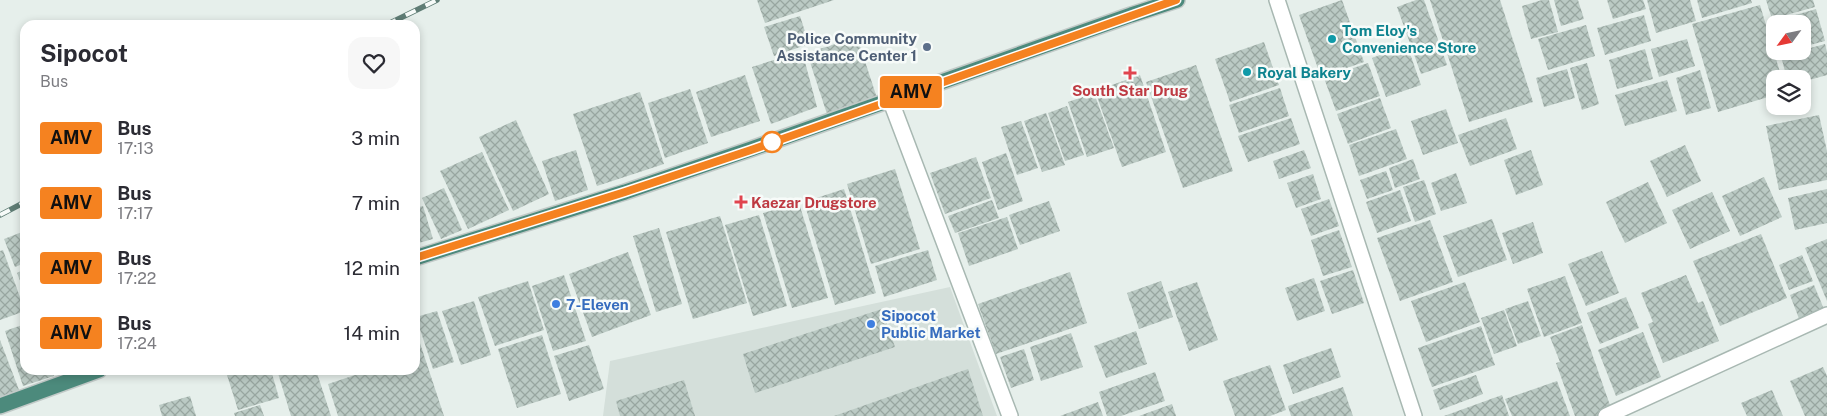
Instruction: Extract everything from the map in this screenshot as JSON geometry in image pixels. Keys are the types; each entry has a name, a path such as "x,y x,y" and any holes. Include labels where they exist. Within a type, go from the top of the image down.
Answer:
{"highway":[{"path":"420,256 643,186 1177,0"},
{"path":"0,406 85,375"}],"street":[{"path":"1277,0 1414,416"},
{"path":"890,100 1010,416"},
{"path":"1606,416 1827,315"}],"shaded area":[{"name":"Sipocot Public Market","path":"950,287 997,416 603,416 610,361"}],"building":[{"path":"757,0 834,0 765,23"},
{"name":"Tom Eloy's Convenience Store","path":"1342,0 1364,62 1321,77 1299,15"},
{"path":"1416,0 1424,0 1447,65 1421,74 1397,7"},
{"path":"1430,0 1500,0 1533,102 1469,122"},
{"path":"1542,0 1549,0 1558,32 1531,39 1522,6"},
{"path":"1554,0 1578,0 1584,19 1561,26"},
{"path":"1607,0 1643,0 1646,9 1613,19"},
{"path":"1647,0 1690,0 1696,21 1656,33"},
{"path":"1697,0 1751,0 1752,3 1702,18"},
{"path":"1766,0 1813,0 1815,7 1786,15 1771,15"},
{"path":"1760,5 1766,25 1766,60 1776,60 1779,70 1766,70 1766,98 1718,112 1692,24"},
{"path":"1816,9 1825,41 1811,45 1811,15 1795,15"},
{"path":"1644,15 1651,41 1605,55 1597,28"},
{"path":"800,16 809,44 774,56 764,27"},
{"path":"1586,25 1595,56 1548,70 1538,39"},
{"path":"857,37 877,98 827,114 807,53"},
{"path":"1687,39 1695,66 1659,77 1651,49"},
{"name":"Royal Bakery","path":"1264,42 1279,85 1230,102 1215,59"},
{"path":"1825,44 1827,75 1811,79 1811,70 1785,70 1782,60 1811,60 1811,48"},
{"path":"1407,45 1421,85 1386,97 1372,58"},
{"path":"1645,49 1653,79 1617,89 1609,60"},
{"path":"802,51 817,107 771,124 752,67"},
{"path":"1368,63 1380,96 1336,111 1324,78"},
{"path":"1587,63 1599,104 1582,110 1570,68"},
{"path":"1196,65 1233,171 1183,188 1146,82"},
{"path":"1567,69 1575,98 1544,107 1536,78"},
{"path":"1700,70 1711,108 1686,115 1676,78"},
{"path":"745,75 760,121 711,137 696,92"},
{"path":"1140,75 1166,152 1122,167 1095,91"},
{"path":"1667,80 1677,111 1625,126 1615,95"},
{"path":"1280,88 1289,116 1239,133 1229,105"},
{"path":"690,89 708,143 665,158 648,103"},
{"path":"640,92 664,164 597,186 573,114"},
{"path":"1094,93 1114,148 1087,157 1068,102"},
{"path":"1380,98 1391,128 1348,144 1337,114"},
{"path":"1067,106 1084,155 1065,161 1048,113"},
{"path":"1446,109 1458,143 1423,155 1411,121"},
{"path":"1046,113 1065,165 1042,172 1024,121"},
{"path":"1819,115 1827,151 1827,180 1779,190 1766,126"},
{"path":"1291,118 1300,144 1248,162 1238,136"},
{"path":"1506,118 1517,149 1470,166 1458,135"},
{"path":"516,120 549,194 513,211 479,137"},
{"path":"1021,121 1038,168 1017,175 1001,127"},
{"path":"1396,129 1407,159 1359,176 1349,145"},
{"path":"1685,145 1701,181 1667,197 1650,161"},
{"path":"576,150 588,190 555,201 542,161"},
{"path":"1304,150 1311,168 1279,179 1273,161"},
{"path":"1531,150 1543,185 1516,195 1504,160"},
{"path":"482,152 509,210 468,229 440,171"},
{"path":"1006,153 1023,201 998,210 982,162"},
{"path":"976,157 991,198 945,214 930,173"},
{"path":"1413,159 1420,179 1395,188 1389,168"},
{"path":"895,169 920,249 871,264 847,184"},
{"path":"1386,171 1393,190 1367,199 1360,180"},
{"path":"1456,173 1467,203 1441,211 1431,183"},
{"path":"1313,174 1321,199 1296,208 1287,183"},
{"path":"1764,177 1782,217 1740,236 1722,196"},
{"path":"1424,180 1436,214 1415,222 1403,187"},
{"path":"1648,182 1667,223 1625,243 1606,202"},
{"path":"444,188 462,230 441,239 422,198"},
{"path":"844,189 876,293 835,305 804,202"},
{"path":"1827,189 1827,223 1795,230 1788,198"},
{"path":"1400,190 1411,221 1377,233 1366,202"},
{"path":"1712,192 1730,231 1690,249 1672,210"},
{"path":"1329,199 1339,226 1311,236 1301,209"},
{"path":"992,200 999,218 955,233 948,216"},
{"path":"1049,201 1060,231 1020,245 1009,215"},
{"path":"799,203 828,298 792,308 763,213"},
{"path":"423,206 433,239 420,243 420,207"},
{"path":"759,215 787,306 753,316 725,225"},
{"path":"720,216 747,303 693,319 666,232"},
{"path":"1007,217 1018,249 969,266 958,233"},
{"path":"1492,219 1507,260 1458,277 1443,236"},
{"path":"1430,220 1453,282 1400,301 1377,238"},
{"path":"1533,222 1543,253 1513,264 1502,233"},
{"path":"659,228 682,304 656,312 633,236"},
{"path":"1339,230 1352,267 1323,276 1311,240"},
{"path":"20,233 20,265 15,267 4,239"},
{"path":"1761,234 1787,298 1720,326 1693,261"},
{"path":"1827,239 1827,301 1805,248"},
{"path":"3,250 20,297 20,313 0,320 0,251"},
{"path":"928,250 937,280 884,297 875,266"},
{"path":"1602,251 1619,293 1586,306 1568,264"},
{"path":"628,252 651,315 592,337 569,274"},
{"path":"1802,255 1813,281 1789,290 1779,265"},
{"path":"1353,270 1364,303 1332,314 1320,281"},
{"path":"1070,272 1087,323 996,354 978,304"},
{"path":"564,275 586,341 553,351 532,286"},
{"path":"1686,275 1698,303 1703,301 1719,341 1663,363 1648,324 1653,322 1641,293"},
{"path":"1565,276 1582,323 1544,337 1527,289"},
{"path":"1314,278 1325,311 1297,321 1285,288"},
{"path":"528,281 544,330 495,346 478,297"},
{"path":"1161,281 1173,317 1139,329 1127,293"},
{"path":"1197,282 1218,340 1189,351 1168,292"},
{"path":"1465,282 1480,322 1426,342 1411,301"},
{"path":"1814,285 1826,314 1801,324 1790,295"},
{"path":"1626,297 1639,328 1600,344 1587,313"},
{"path":"474,301 491,355 461,365 442,311"},
{"path":"1528,301 1541,336 1518,344 1505,309"},
{"path":"882,309 895,347 755,393 743,354"},
{"path":"1504,310 1517,346 1494,354 1481,318"},
{"path":"437,311 454,362 433,369 420,329 420,316"},
{"path":"1582,325 1612,411 1597,416 1575,416 1556,363 1560,362 1550,337"},
{"path":"20,326 20,375 54,376 23,386 5,331"},
{"path":"1481,326 1495,365 1432,387 1418,348"},
{"path":"1136,331 1147,364 1106,378 1094,346"},
{"path":"1643,332 1661,377 1616,396 1598,350"},
{"path":"1071,333 1083,367 1041,381 1030,347"},
{"path":"542,335 561,394 517,408 498,349"},
{"path":"0,340 19,390 0,397"},
{"path":"420,343 444,416 338,416 328,384 355,375 420,375"},
{"path":"589,345 604,389 569,401 554,356"},
{"path":"1331,348 1341,377 1293,394 1283,365"},
{"path":"1024,349 1034,380 1011,388 1000,357"},
{"path":"1270,365 1286,410 1270,416 1235,416 1223,381"},
{"path":"1823,367 1827,376 1827,416 1805,416 1790,381"},
{"path":"968,369 983,416 834,416"},
{"path":"1155,372 1165,401 1121,416 1107,416 1099,392"},
{"path":"227,375 272,375 279,398 238,410"},
{"path":"279,375 318,375 331,416 291,416"},
{"path":"1476,375 1483,394 1440,410 1433,390"},
{"path":"684,380 695,416 620,416 616,401"},
{"path":"1557,381 1570,416 1512,416 1505,399"},
{"path":"1343,387 1353,416 1291,416 1288,406"},
{"path":"1772,390 1783,416 1747,416 1741,403"},
{"path":"1502,395 1509,416 1444,416"},
{"path":"190,396 196,416 162,416 159,405"},
{"path":"1098,402 1103,416 1060,416"},
{"path":"1172,404 1176,416 1139,416"},
{"path":"260,405 264,416 235,416 234,413"}],"railway":[{"path":"396,20 437,0"},
{"path":"0,215 20,205"}],"bus line":[{"name":"AMV","path":"420,256 751,150 1176,0"}],"place":[{"name":"Tom Eloy's Convenience Store","path":"1332,39"},
{"name":"Police Community Assistance Center 1","path":"927,47"},
{"name":"Royal Bakery","path":"1247,72"},
{"name":"South Star Drug","path":"1130,73"},
{"name":"Kaezar Drugstore","path":"741,202"},
{"name":"7-Eleven","path":"556,304"},
{"name":"Sipocot Public Market","path":"871,324"}]}
